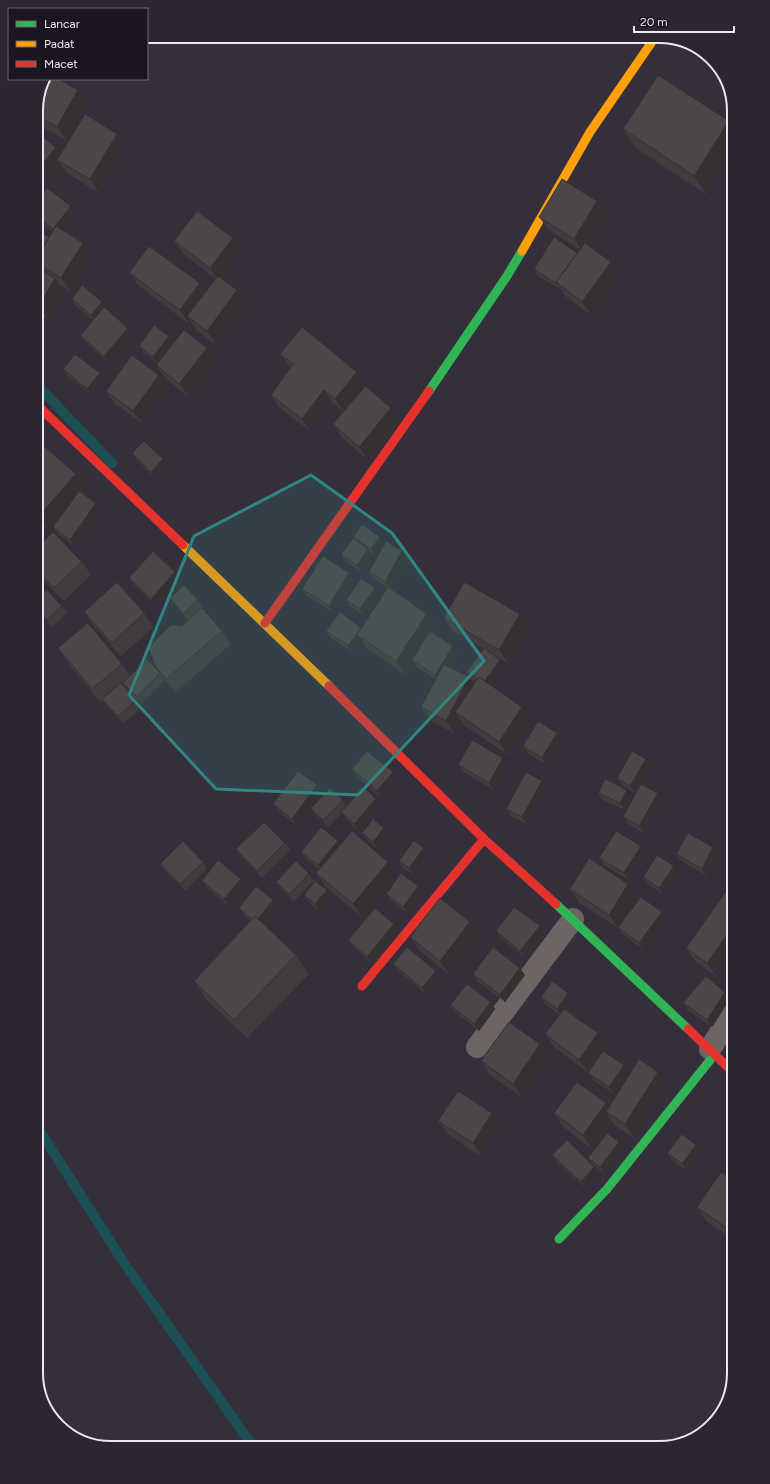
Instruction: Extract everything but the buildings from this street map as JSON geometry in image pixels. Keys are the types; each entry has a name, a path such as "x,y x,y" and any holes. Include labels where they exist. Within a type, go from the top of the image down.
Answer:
{"street":[{"path":"267,620 463,342 507,276 590,132 651,43"},
{"path":"43,411 267,620 484,838 573,919 727,1066"},
{"path":"362,986 484,838"},
{"path":"477,1047 573,919"},
{"path":"559,1239 607,1189 713,1051 727,1024"}],"highlighted area":[{"path":"311,475 392,533 484,661 358,795 216,789 129,695 194,536"}],"waterway":[{"path":"43,391 112,463"},
{"path":"43,1136 124,1263 249,1441"}],"traffic: fast":[{"path":"429,391 507,276 522,251"},
{"path":"556,904 688,1029"},
{"path":"559,1239 607,1189 715,1054"}],"traffic: slow":[{"path":"522,251 590,132 651,43"},
{"path":"183,545 329,686"}],"traffic: jam":[{"path":"265,623 429,391"},
{"path":"43,411 183,545"},
{"path":"329,686 484,839 556,904"},
{"path":"362,986 484,839"},
{"path":"688,1029 727,1066"}]}
